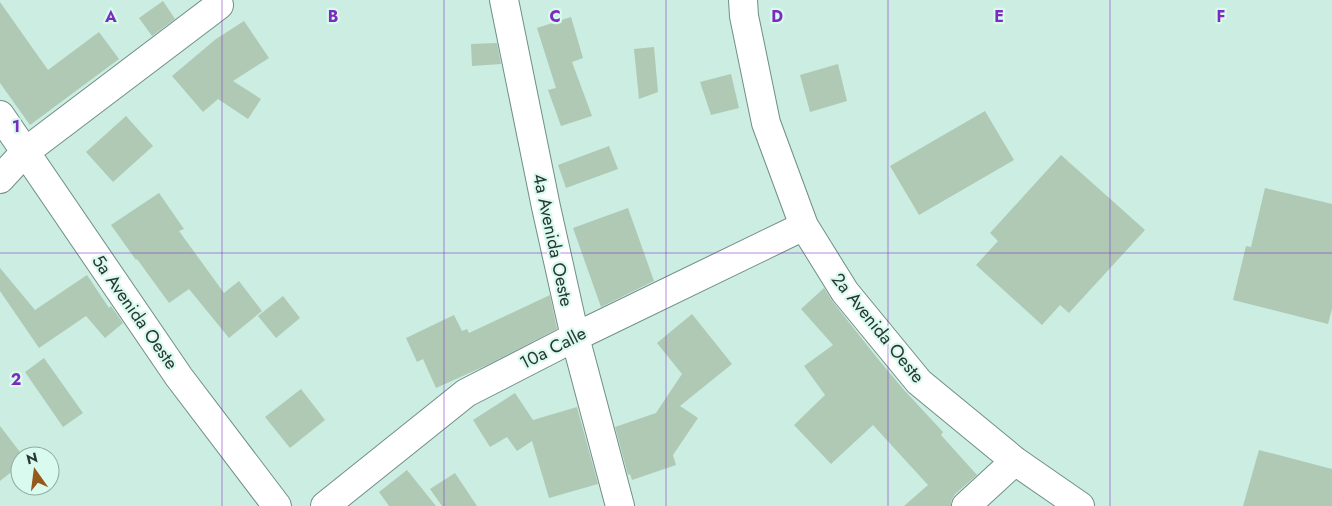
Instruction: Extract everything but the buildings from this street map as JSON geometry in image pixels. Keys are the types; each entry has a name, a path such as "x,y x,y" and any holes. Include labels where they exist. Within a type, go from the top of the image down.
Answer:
{"street":[{"name":"4a Avenida Oeste","path":"504,0 575,337 620,506"},
{"name":"2a Avenida Oeste","path":"743,0 744,16 766,122 804,226 845,292 919,382 1015,461 1080,506"},
{"path":"0,179 25,152 219,5"},
{"name":"5a Avenida Oeste","path":"0,115 179,376 277,506"},
{"name":"10a Calle","path":"325,506 466,393 575,337 804,226"},
{"path":"966,506 1015,461"}]}
